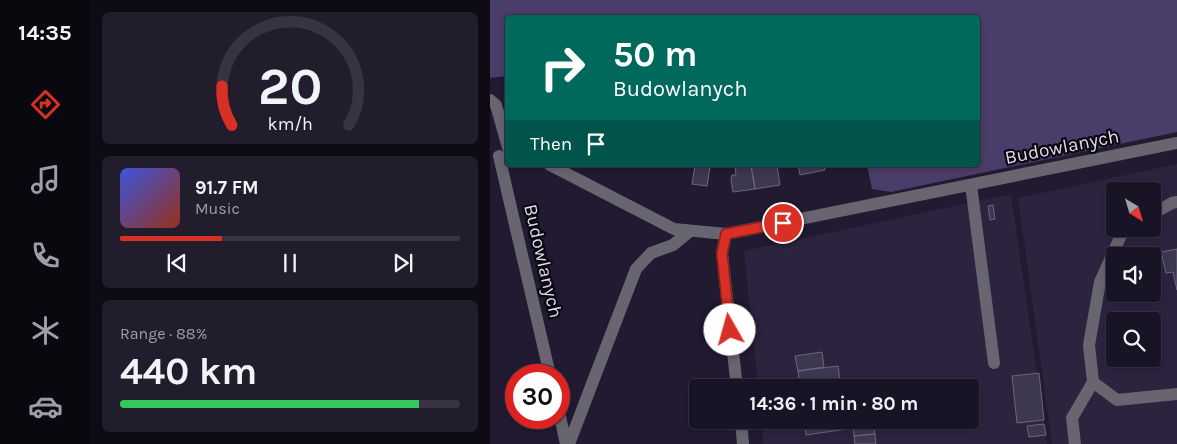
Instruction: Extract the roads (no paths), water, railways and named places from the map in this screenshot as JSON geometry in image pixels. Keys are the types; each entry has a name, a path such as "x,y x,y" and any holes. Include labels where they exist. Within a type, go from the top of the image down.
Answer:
{"street":[{"name":"Budowlanych","path":"490,100 496,105 501,154 548,364"},
{"name":"Budowlanych","path":"554,167 674,229 726,234 1177,143"},
{"path":"971,185 994,363"},
{"path":"1161,209 1177,202"},
{"path":"568,444 636,269 651,254 673,245 690,231"},
{"path":"726,234 722,254 736,379"},
{"path":"1075,444 1072,418 1093,382 1089,345 1100,282 1120,238"},
{"path":"1093,382 1117,400 1177,394"},
{"path":"564,429 568,444"},
{"path":"741,429 743,444"}]}
